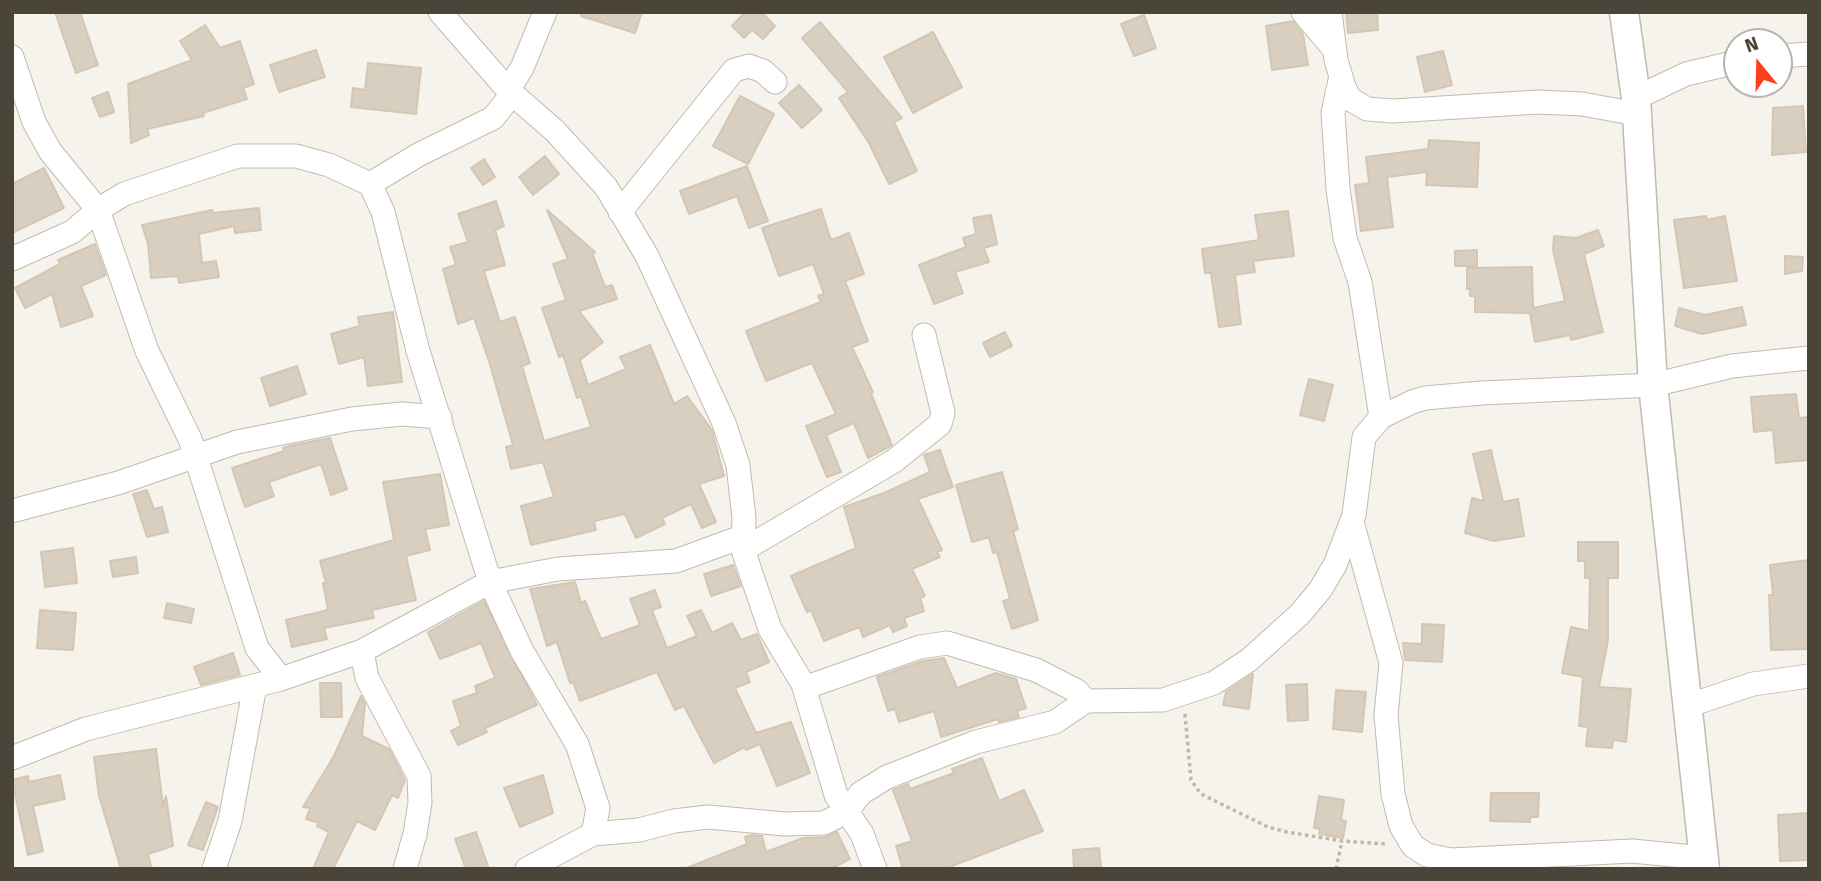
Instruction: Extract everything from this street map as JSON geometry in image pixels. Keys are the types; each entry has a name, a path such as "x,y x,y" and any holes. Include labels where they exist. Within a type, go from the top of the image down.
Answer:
{"street":[{"path":"440,12 510,92 555,131 606,187 647,256 724,423 738,465 743,543 774,637 804,688 832,783 846,812 862,834 875,869"},
{"path":"370,184 418,155 493,118 522,68 545,12"},
{"path":"1303,12 1334,49"},
{"path":"1330,12 1334,49 1350,99 1367,109 1393,111 1538,102 1636,106 1686,74 1723,65"},
{"path":"1352,522 1391,663 1386,715 1393,794 1401,826 1413,846 1427,855 1451,859 1632,852 1704,863 1653,385 1636,106 1624,12"},
{"path":"12,57 34,122 50,151 98,210 147,351 195,455 257,648 281,679"},
{"path":"620,212 734,70 749,66 763,71 775,82"},
{"path":"1341,75 1333,113 1338,188 1345,238 1360,282 1381,417"},
{"path":"12,259 36,251 72,232 98,210 144,187 253,154 310,159 370,184 383,212 418,351 490,582 522,651 561,715 585,762 598,808 593,834"},
{"path":"12,758 86,729 281,679 362,651 490,582 558,569 676,561 743,543 894,461 940,424 943,412 924,335"},
{"path":"527,869 593,834 708,817 785,824 824,823 846,812 861,793 887,777 976,742 1055,722 1086,701 1182,696 1230,674 1300,614 1335,565 1352,522 1364,438 1381,417 1425,398 1653,385 1731,366 1809,358"},
{"path":"12,511 118,483 237,442 352,419 402,414 440,417"},
{"path":"804,688 920,647 947,643 1036,670 1077,691 1086,701"},
{"path":"362,651 368,678 419,776 420,803 405,869"},
{"path":"1687,706 1753,684 1809,676"},
{"path":"214,869 230,821 255,686"}],"path":[{"path":"1182,696 1195,789 1268,827 1308,837 1413,846"},
{"path":"1336,869 1342,841"}],"building":[{"path":"55,12 80,12 98,65 76,73"},
{"path":"582,12 642,12 635,33 581,16"},
{"path":"745,12 761,12 775,26 763,39 752,30 744,38 732,26"},
{"path":"1346,12 1377,12 1378,30 1348,33"},
{"path":"1144,15 1156,48 1134,56 1121,24"},
{"path":"1293,21 1303,34 1308,65 1272,70 1266,26"},
{"path":"820,22 902,118 894,122 917,171 889,184 869,143 839,98 848,92 802,38"},
{"path":"205,25 220,48 240,41 254,84 243,88 247,99 203,113 204,116 147,129 149,135 131,143 128,84 192,60 180,41"},
{"path":"933,32 962,87 913,113 884,57"},
{"path":"316,50 325,77 279,92 270,65"},
{"path":"1443,51 1452,85 1425,92 1417,57"},
{"path":"368,63 421,68 416,114 351,107 353,88 365,90"},
{"path":"799,85 822,110 802,128 779,103"},
{"path":"108,92 114,112 100,117 92,98"},
{"path":"740,96 774,114 748,164 713,146"},
{"path":"1803,106 1806,152 1772,155 1773,108"},
{"path":"1429,140 1479,143 1477,187 1426,185 1427,172 1387,177 1393,227 1361,231 1355,185 1369,183 1366,157 1428,149"},
{"path":"545,156 559,174 533,195 519,177"},
{"path":"484,159 495,177 483,185 471,168"},
{"path":"747,166 768,221 749,228 737,196 689,214 680,191"},
{"path":"44,168 64,208 12,233 12,184"},
{"path":"496,201 504,226 495,230 505,265 484,271 500,322 515,317 530,363 522,366 544,441 591,427 581,396 577,398 563,355 559,357 542,308 566,300 553,264 568,259 547,210 595,252 593,255 605,287 612,285 617,299 579,311 603,342 580,360 588,385 626,369 620,357 650,345 674,404 687,396 712,430 724,476 699,484 716,522 702,528 691,504 662,518 665,524 636,538 625,514 594,521 596,530 531,545 521,506 554,497 543,462 511,469 506,447 513,445 489,361 474,318 458,324 443,269 456,265 450,247 468,242 458,214"},
{"path":"259,208 261,230 235,233 234,226 199,234 202,263 216,261 219,277 179,283 178,276 151,278 148,244 142,225 212,210 213,213"},
{"path":"821,209 831,240 849,233 864,274 845,281 868,341 852,347 873,392 871,393 892,445 868,458 854,423 826,435 841,472 827,477 806,426 836,414 812,363 766,381 746,331 821,302 818,296 824,294 813,264 779,276 762,228"},
{"path":"1288,211 1294,256 1253,261 1255,272 1235,275 1241,324 1219,327 1211,273 1205,273 1202,249 1259,240 1255,215"},
{"path":"991,215 997,244 984,248 989,262 955,272 963,293 934,304 919,265 966,247 963,238 976,234 973,218"},
{"path":"1706,216 1707,220 1725,216 1737,281 1684,288 1674,220"},
{"path":"1598,230 1604,246 1584,254 1603,332 1571,340 1570,335 1535,342 1530,313 1475,312 1475,296 1470,296 1470,289 1467,289 1467,268 1532,267 1533,308 1565,301 1553,250 1554,236 1576,238"},
{"path":"95,244 106,275 81,286 93,316 61,327 52,294 25,308 15,288 60,264 58,260"},
{"path":"1477,250 1477,266 1455,266 1455,251"},
{"path":"1785,256 1803,257 1802,271 1785,274"},
{"path":"1742,307 1746,325 1702,334 1675,326 1679,308 1705,315"},
{"path":"393,312 402,382 368,386 364,357 339,364 331,334 360,326 358,317"},
{"path":"1005,332 1012,346 990,357 983,343"},
{"path":"297,366 306,394 270,406 261,378"},
{"path":"1309,379 1333,385 1324,421 1300,415"},
{"path":"1796,394 1799,418 1809,417 1809,460 1776,463 1773,430 1754,432 1751,397"},
{"path":"330,438 347,489 331,495 321,464 269,482 274,496 245,507 232,468 284,451 283,448"},
{"path":"940,450 953,487 918,499 942,550 937,552 940,557 912,569 925,596 920,598 924,611 904,618 907,626 893,632 890,625 863,637 859,627 824,641 811,610 807,612 791,576 856,548 844,507 884,493 930,472 924,455"},
{"path":"1491,450 1503,502 1518,499 1524,536 1494,541 1465,533 1472,498 1484,501 1473,454"},
{"path":"1002,472 1018,529 1013,531 1038,620 1012,629 1003,601 1010,599 997,552 993,553 989,537 972,542 956,485"},
{"path":"440,474 449,525 425,529 430,550 406,556 416,600 372,610 374,618 324,628 327,639 292,647 286,620 328,610 323,583 326,583 320,561 394,540 383,482"},
{"path":"147,490 154,509 162,507 168,532 147,537 133,494"},
{"path":"1578,542 1618,542 1618,578 1608,578 1608,640 1599,687 1631,689 1626,742 1613,740 1612,748 1586,746 1588,727 1579,726 1583,677 1562,673 1571,627 1589,631 1590,578 1585,578 1585,561 1578,561"},
{"path":"73,548 77,583 45,587 41,552"},
{"path":"136,557 138,573 113,577 110,561"},
{"path":"1809,560 1809,649 1771,650 1769,595 1773,595 1770,565"},
{"path":"733,565 741,586 711,596 704,574"},
{"path":"575,582 581,603 585,601 601,639 640,625 630,599 655,590 661,607 652,610 667,648 697,636 687,616 701,610 712,633 732,623 741,640 757,634 769,662 746,672 750,682 735,688 756,733 791,722 810,773 777,786 760,744 746,750 745,747 714,763 684,706 675,710 657,672 580,701 573,682 570,683 557,642 547,646 530,589"},
{"path":"484,601 537,705 485,728 487,732 458,745 451,731 461,726 453,701 477,693 475,686 495,678 481,643 440,659 428,632"},
{"path":"167,603 194,609 191,623 164,618"},
{"path":"40,610 76,613 73,650 37,648"},
{"path":"1422,624 1444,625 1442,662 1405,660 1403,643 1422,644"},
{"path":"233,653 240,675 201,685 194,667"},
{"path":"944,658 957,688 996,673 1016,679 1026,708 1017,711 1019,717 999,722 998,719 941,737 934,711 899,722 895,709 888,711 877,677 923,661"},
{"path":"1253,674 1249,709 1223,705 1226,692"},
{"path":"320,683 341,683 342,717 321,717"},
{"path":"1307,684 1308,720 1288,721 1286,685"},
{"path":"1336,690 1366,692 1362,732 1333,729"},
{"path":"361,696 365,704 362,736 389,749 405,780 398,798 392,795 375,830 357,821 333,869 313,869 329,832 317,826 319,823 306,819 310,808 303,807 334,756"},
{"path":"156,749 163,806 166,796 173,846 148,854 152,869 121,869 99,796 94,757"},
{"path":"982,758 999,801 1024,790 1043,831 944,869 903,869 896,846 912,841 893,790 908,784 910,789 954,773 952,769"},
{"path":"60,775 65,799 33,806 43,851 28,855 12,780 28,776 29,782"},
{"path":"543,775 553,813 520,827 504,788"},
{"path":"1491,793 1539,793 1538,817 1530,817 1530,822 1490,821"},
{"path":"1319,796 1344,800 1341,820 1346,821 1343,838 1319,834 1320,829 1314,828"},
{"path":"206,802 218,807 203,850 188,845"},
{"path":"1809,813 1809,860 1780,861 1778,815"},
{"path":"476,832 489,869 466,869 455,839"},
{"path":"837,832 850,859 830,869 684,869 747,844 745,837 752,835 762,836 766,852 803,838 825,837"},
{"path":"1099,848 1101,867 1074,869 1073,850"}]}
